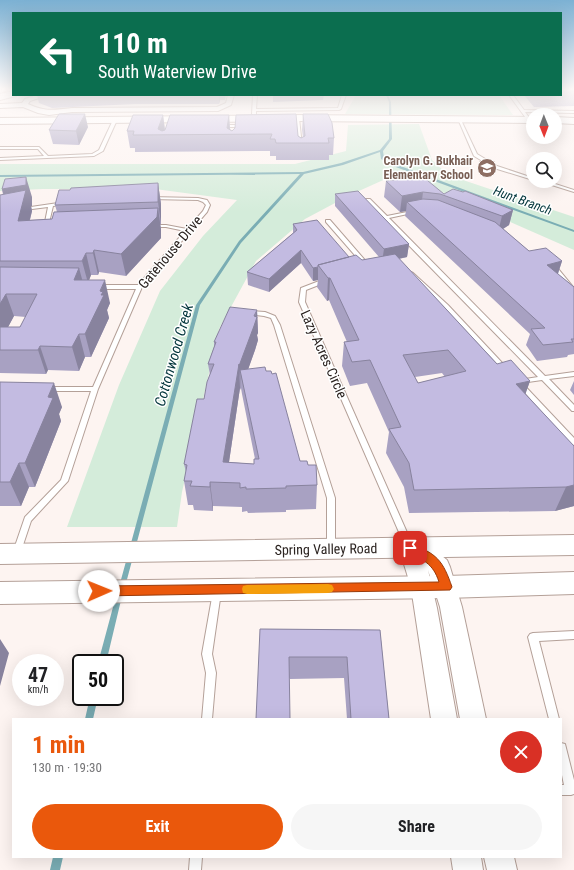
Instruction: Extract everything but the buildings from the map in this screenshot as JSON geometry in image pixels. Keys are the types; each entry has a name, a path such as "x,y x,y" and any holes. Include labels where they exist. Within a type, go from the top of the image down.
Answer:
{"main road":[{"name":"Spring Valley Road","path":"8,554 574,545"},
{"path":"1,597 68,592 446,587 574,583"}],"street":[{"path":"410,548 429,558 440,567 446,587 473,718"},
{"path":"410,548 422,587 444,718"},
{"path":"466,858 468,870"},
{"path":"499,858 502,870"}],"lane":[{"path":"0,159 46,156 82,156 101,151 110,131"},
{"path":"297,131 301,153"},
{"path":"464,131 475,155 479,158 499,168 526,177"},
{"path":"0,148 39,148 46,156"},
{"path":"562,187 574,191"},
{"name":"Gatehouse Drive","path":"8,554 28,519 64,481 95,389 139,287 205,211 208,205 205,201 198,199 141,198"},
{"path":"368,200 574,409"},
{"path":"17,211 74,202"},
{"path":"51,205 45,231 53,231"},
{"path":"386,218 422,210"},
{"path":"328,221 372,272 362,273"},
{"path":"141,227 166,226 187,230"},
{"path":"549,263 556,267 574,292"},
{"path":"406,272 425,285 574,442"},
{"name":"Lazy Acres Circle","path":"332,279 308,286 303,289 302,302 410,548"},
{"path":"92,287 139,287"},
{"path":"241,314 265,314 273,317 277,325 331,498 331,549"},
{"path":"517,381 574,374"},
{"path":"39,389 95,389"},
{"path":"207,718 211,673 207,654 218,590"},
{"path":"554,718 533,637 574,635"},
{"path":"562,752 572,790 562,790"},
{"path":"195,870 196,858"}],"green space":[{"path":"348,131 421,131 432,160 448,175 574,217 574,250 419,182 390,177 350,195 305,219 256,261 219,329 182,492 177,527 67,527 119,385 160,291 203,236 237,200 155,189 43,189 0,191 0,164 295,164 346,151"}],"waterway":[{"name":"Cottonwood Creek","path":"381,151 391,139 391,131"},
{"name":"Cottonwood Creek","path":"303,173 342,164 381,151"},
{"name":"Hunt Branch","path":"381,151 382,158 394,165 574,231"},
{"path":"0,176 303,173"},
{"name":"Cottonwood Creek","path":"122,587 198,305 240,242 303,173"},
{"name":"Cottonwood Creek","path":"104,654 119,596"},
{"name":"Cottonwood Creek","path":"89,718 92,706"},
{"name":"Cottonwood Creek","path":"55,870 58,858"}],"slow traffic":[{"path":"247,589 328,589"}],"place":[{"name":"Carolyn G. Bukhair Elementary School","path":"487,168"}],"route":[{"path":"99,591 446,587 440,567 429,558 410,548"}]}
